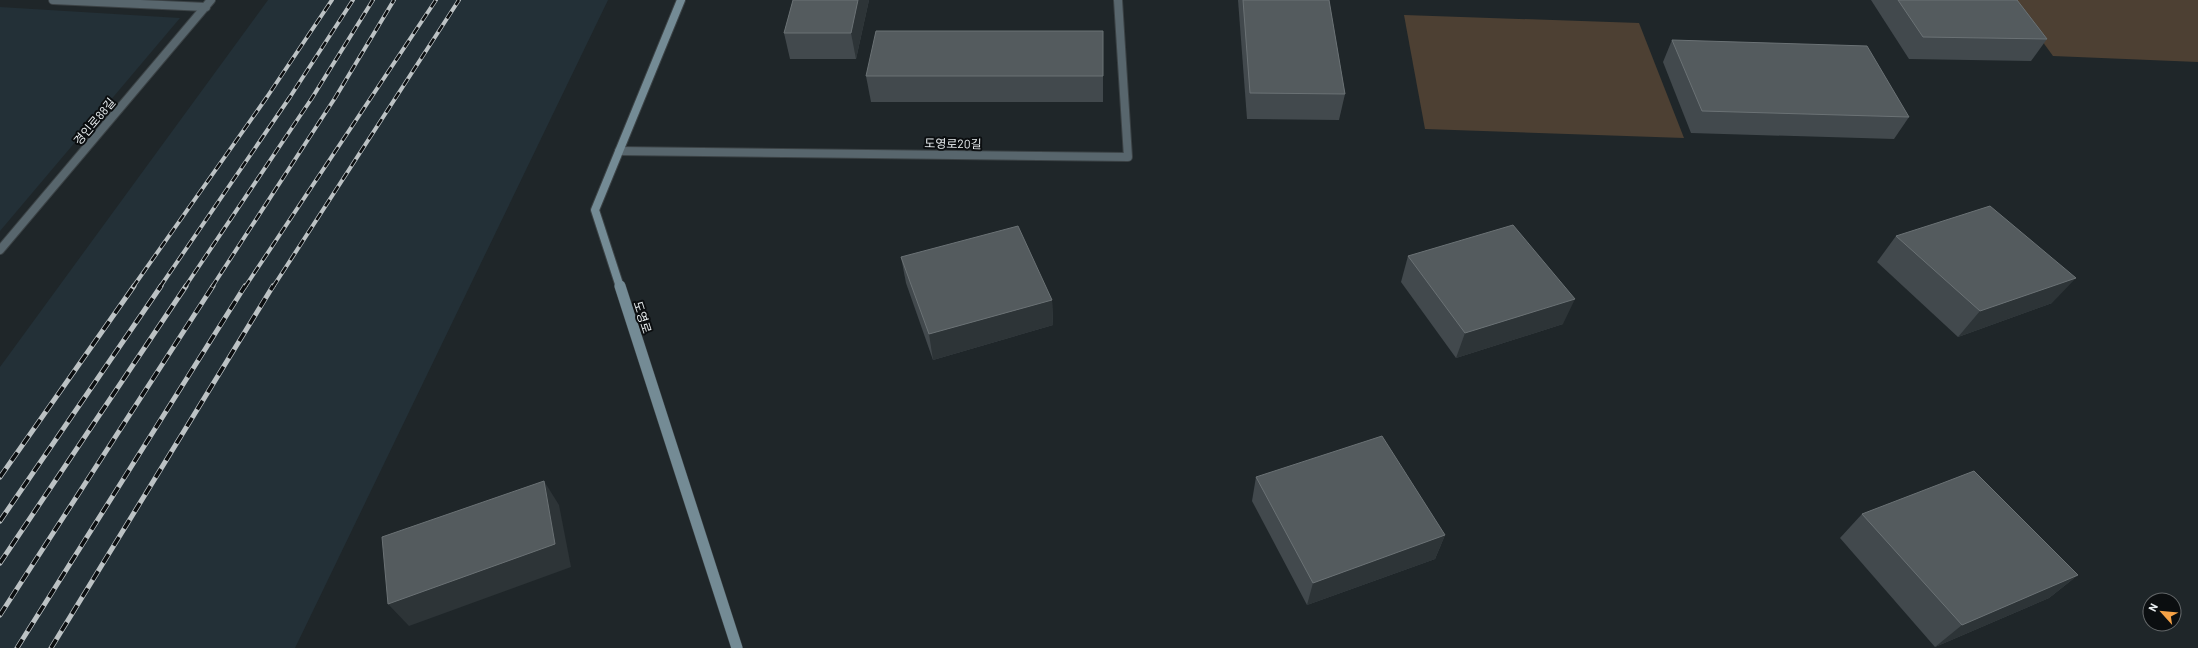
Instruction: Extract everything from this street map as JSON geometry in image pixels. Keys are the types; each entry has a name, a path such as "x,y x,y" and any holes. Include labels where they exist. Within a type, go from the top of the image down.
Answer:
{"street":[{"name":"경인로88길","path":"53,0 208,3"},
{"name":"도영로","path":"681,0 595,210 737,648"},
{"name":"도영로20길","path":"619,150 1128,157 1118,0"},
{"name":"경인로88길","path":"0,250 208,3"}],"shaded area":[{"path":"268,0 608,0 295,648 0,648 0,367"},
{"path":"2012,0 2198,0 2198,62 2053,56"},
{"path":"0,7 180,18 0,231"},
{"path":"1404,15 1639,23 1684,138 1425,129"}],"building":[{"path":"793,0 858,0 851,33 784,33"},
{"path":"1243,0 1329,0 1345,94 1250,93"},
{"path":"1898,0 2017,0 2047,39 1923,37"},
{"path":"876,31 1103,31 1103,76 866,76"},
{"path":"1672,40 1867,46 1909,117 1702,111"},
{"path":"1990,206 2076,278 1980,311 1896,236"},
{"path":"1513,225 1575,299 1465,333 1408,256"},
{"path":"1018,226 1052,300 929,334 901,257"},
{"path":"1382,436 1445,535 1313,583 1256,477"},
{"path":"1974,471 2078,575 1962,625 1862,514"},
{"path":"544,481 555,544 388,604 382,537"}],"railway":[{"path":"133,287 267,97 332,0"},
{"path":"160,287 290,97 353,0"},
{"path":"185,287 312,98 373,0"},
{"path":"212,287 335,98 394,0"},
{"path":"245,287 436,0"},
{"path":"273,287 459,0"},
{"path":"0,477 134,286"},
{"path":"0,521 161,286"},
{"path":"0,563 186,286"},
{"path":"0,615 213,286"},
{"path":"17,648 245,286"},
{"path":"51,648 273,286"}]}
